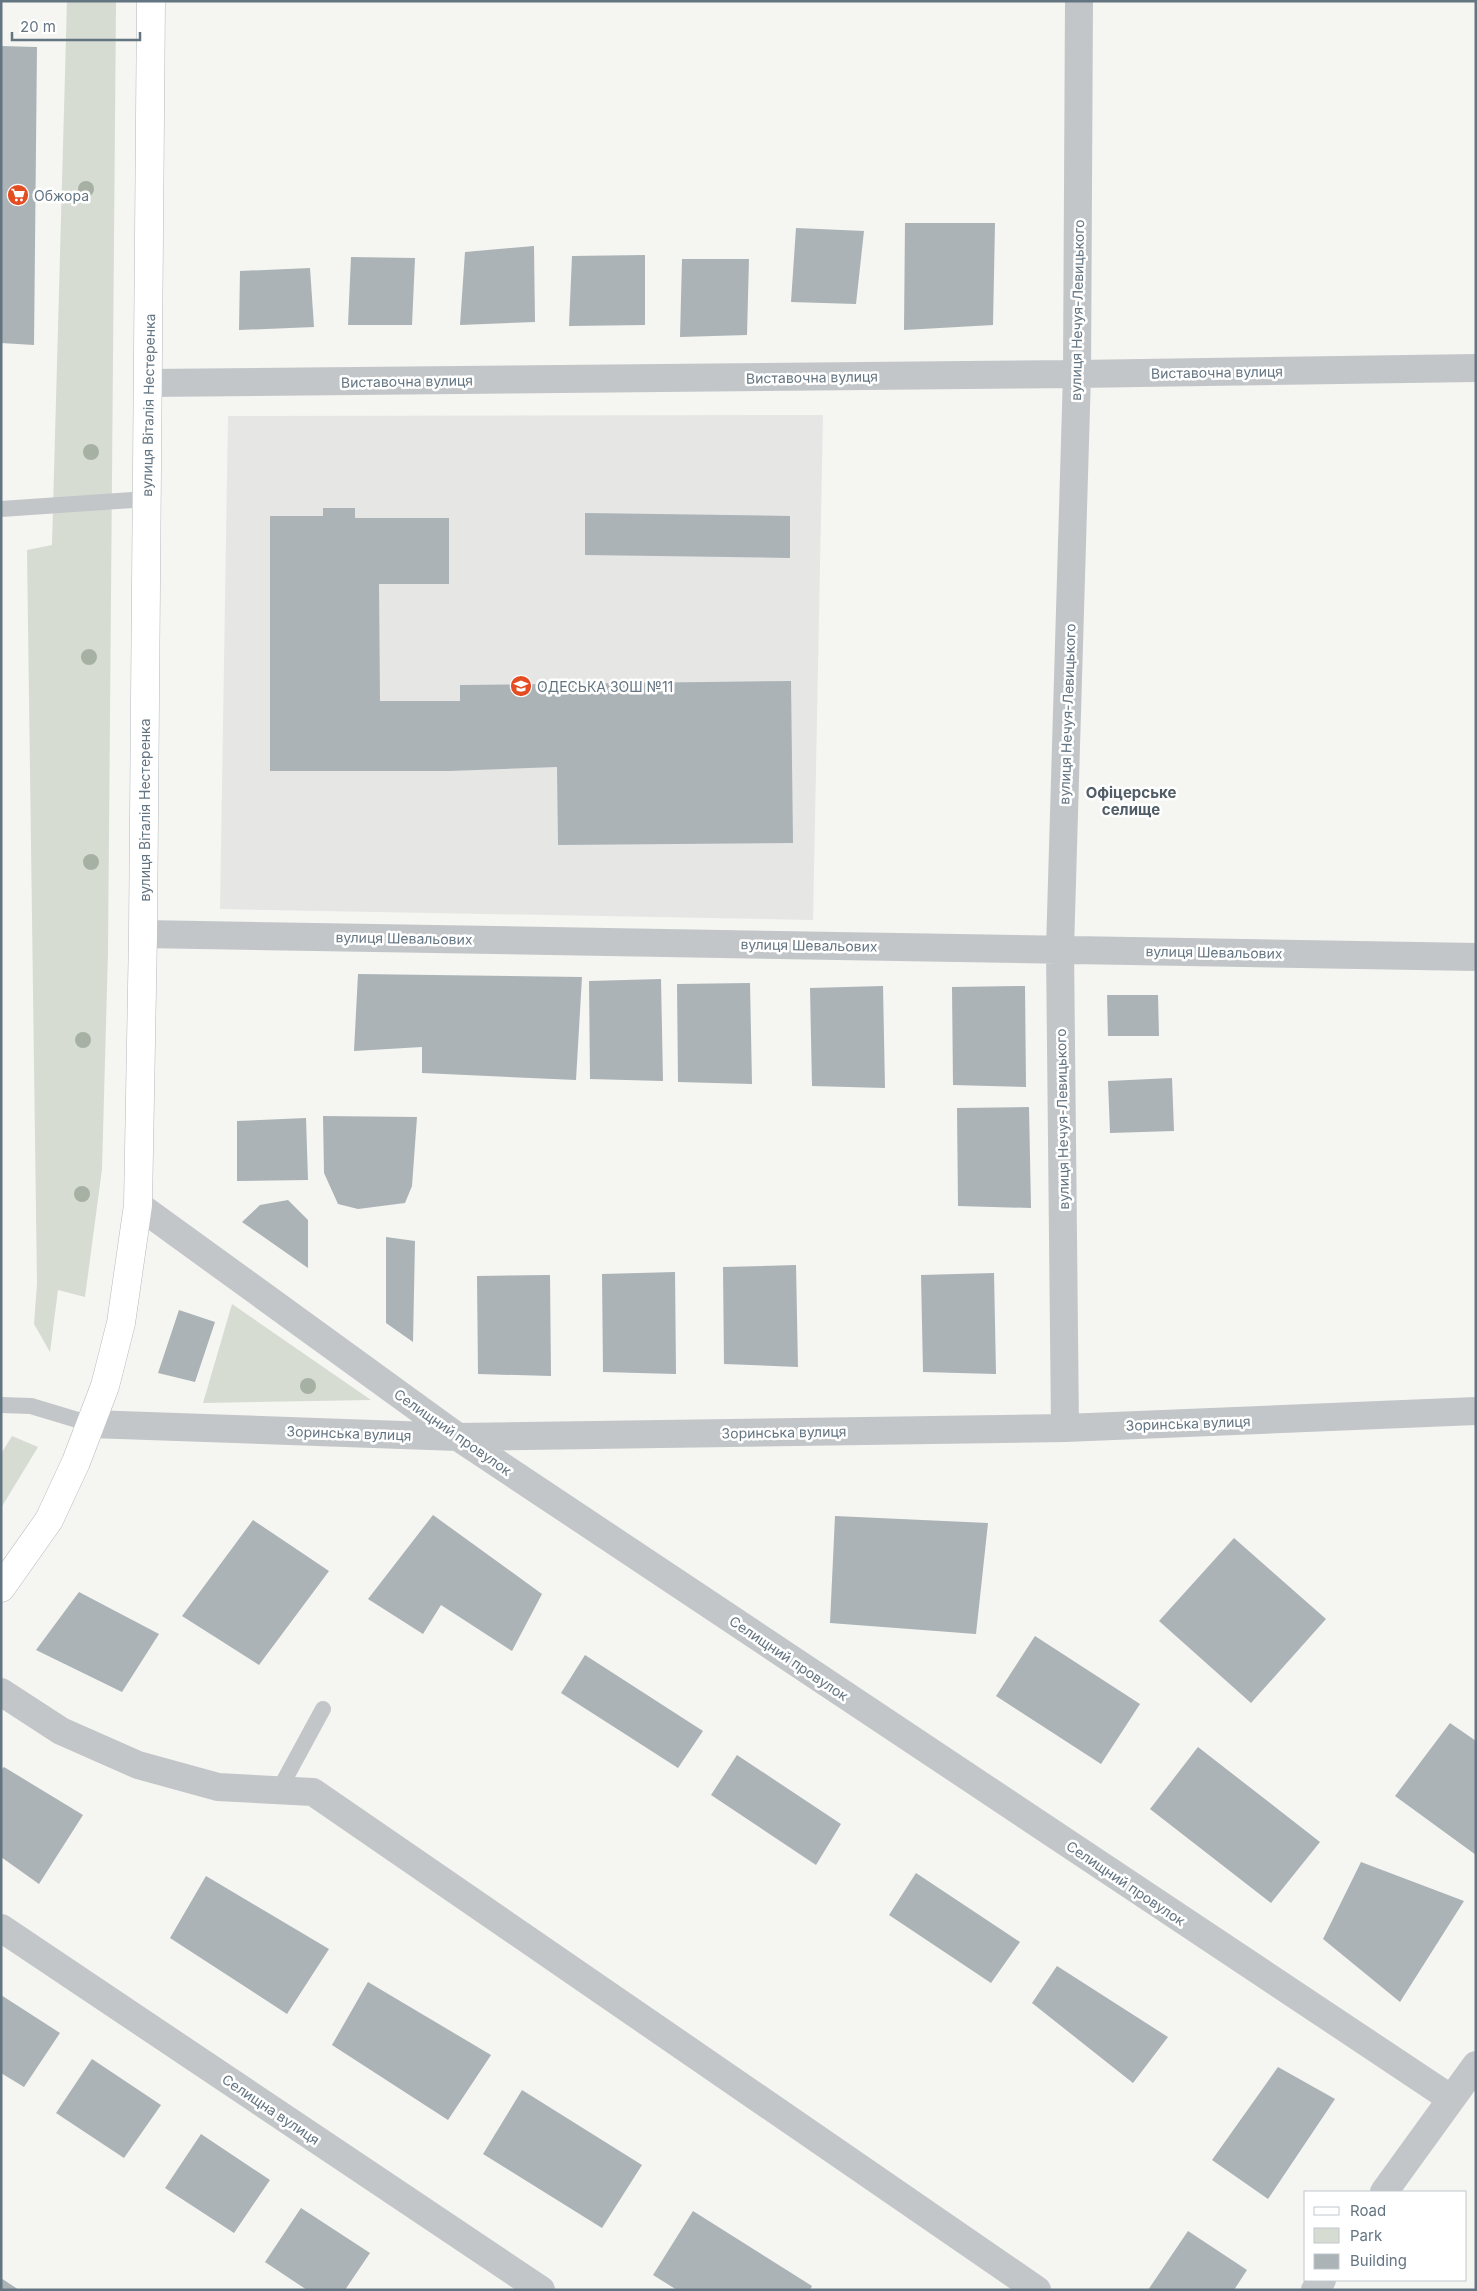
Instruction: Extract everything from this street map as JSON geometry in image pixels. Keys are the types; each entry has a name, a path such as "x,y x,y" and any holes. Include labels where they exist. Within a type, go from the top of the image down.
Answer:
{"main road":[{"name":"вулиця Віталія Нестеренка","path":"1,1588 49,1520 76,1462 105,1386 121,1323 138,1205 143,934 151,1"}],"street":[{"name":"вулиця Нечуя-Левицького","path":"1065,1428 1060,949 1077,374 1079,1"},
{"name":"Виставочна вулиця","path":"148,383 1476,368"},
{"name":"вулиця Шевальових","path":"143,934 1476,957"},
{"name":"Селищний провулок","path":"138,1205 458,1437 1450,2098"},
{"name":"Зоринська вулиця","path":"91,1424 458,1437 1065,1428 1476,1411"},
{"path":"1,1692 61,1731 138,1764 218,1787 314,1792 1037,2290"},
{"name":"Селищна вулиця","path":"1,1928 541,2290"},
{"path":"1385,2191 1450,2098 1476,2065"}],"lane":[{"path":"1,509 147,499"},
{"path":"1,1405 31,1406 91,1424"},
{"path":"279,1790 323,1709"}],"shaded area":[{"name":"ОДЕСЬКА ЗОШ №11","path":"823,415 813,920 220,909 228,416"}],"green space":[{"path":"67,1 116,1 108,952 102,1169 85,1297 58,1290 50,1352 34,1324 37,1284 27,550 52,545"},
{"path":"232,1304 371,1400 203,1403"},
{"path":"12,1436 38,1447 1,1508 1,1454"}],"building":[{"name":"Обжора","path":"1,46 37,47 34,345 1,343"},
{"path":"905,223 995,223 993,325 904,330"},
{"path":"796,228 864,231 856,304 791,302"},
{"path":"534,246 535,322 460,325 465,252"},
{"path":"645,255 645,325 569,326 572,256"},
{"path":"351,257 415,258 412,325 348,325"},
{"path":"682,259 749,259 747,335 680,337"},
{"path":"310,268 314,327 239,330 240,271"},
{"path":"323,508 355,508 355,518 449,518 449,584 379,584 380,701 460,701 460,685 791,681 793,843 558,845 557,767 449,771 270,771 270,516 323,516"},
{"path":"585,513 790,516 790,558 585,555"},
{"path":"358,974 582,977 576,1080 422,1073 422,1047 354,1051"},
{"path":"661,979 663,1081 590,1079 589,981"},
{"path":"750,983 752,1084 678,1082 677,984"},
{"path":"883,986 885,1088 812,1086 810,988"},
{"path":"1025,986 1026,1087 953,1085 952,987"},
{"path":"1107,995 1158,995 1159,1036 1108,1036"},
{"path":"1172,1078 1174,1131 1110,1133 1108,1081"},
{"path":"1029,1107 1031,1208 958,1206 957,1108"},
{"path":"323,1116 417,1117 412,1186 405,1203 358,1209 338,1204 324,1173"},
{"path":"306,1118 308,1180 237,1181 237,1121"},
{"path":"288,1200 308,1220 308,1268 242,1222 260,1205"},
{"path":"386,1237 415,1241 413,1342 386,1323"},
{"path":"796,1265 798,1367 724,1364 723,1267"},
{"path":"675,1272 676,1374 603,1372 602,1274"},
{"path":"994,1273 996,1374 923,1372 921,1275"},
{"path":"550,1275 551,1376 478,1374 477,1276"},
{"path":"179,1310 215,1322 195,1382 158,1373"},
{"path":"433,1515 542,1594 512,1651 441,1605 423,1634 368,1599"},
{"path":"835,1516 988,1523 976,1634 830,1623"},
{"path":"253,1520 329,1571 259,1665 182,1616"},
{"path":"1234,1538 1326,1619 1251,1703 1159,1621"},
{"path":"79,1592 159,1634 122,1692 36,1650"},
{"path":"1035,1636 1140,1704 1101,1764 996,1696"},
{"path":"585,1655 703,1731 678,1768 561,1693"},
{"path":"1450,1723 1476,1741 1476,1855 1395,1796"},
{"path":"1198,1747 1320,1842 1271,1903 1150,1809"},
{"path":"737,1755 841,1824 816,1865 711,1795"},
{"path":"4,1767 83,1815 39,1884 1,1857 1,1770"},
{"path":"1361,1862 1464,1901 1400,2002 1323,1939"},
{"path":"916,1873 1020,1942 991,1983 889,1915"},
{"path":"206,1876 329,1949 287,2014 170,1938"},
{"path":"1057,1966 1168,2037 1133,2083 1032,2003"},
{"path":"368,1982 491,2055 448,2120 332,2045"},
{"path":"1,1995 60,2033 24,2087 1,2073"},
{"path":"92,2059 161,2105 124,2158 56,2113"},
{"path":"1278,2067 1335,2099 1268,2199 1212,2160"},
{"path":"522,2090 642,2165 602,2228 483,2154"},
{"path":"201,2134 270,2180 234,2233 165,2188"},
{"path":"301,2208 370,2253 345,2290 307,2290 265,2262"},
{"path":"693,2211 812,2286 810,2290 677,2290 653,2275"},
{"path":"1188,2231 1247,2270 1234,2290 1148,2290"},
{"path":"1,2278 19,2290 1,2290"}],"place":[{"name":"Обжора","path":"18,195"},
{"name":"ОДЕСЬКА ЗОШ №11","path":"521,686"}],"district":[{"name":"Офіцерське селище","path":"1131,800"}]}
